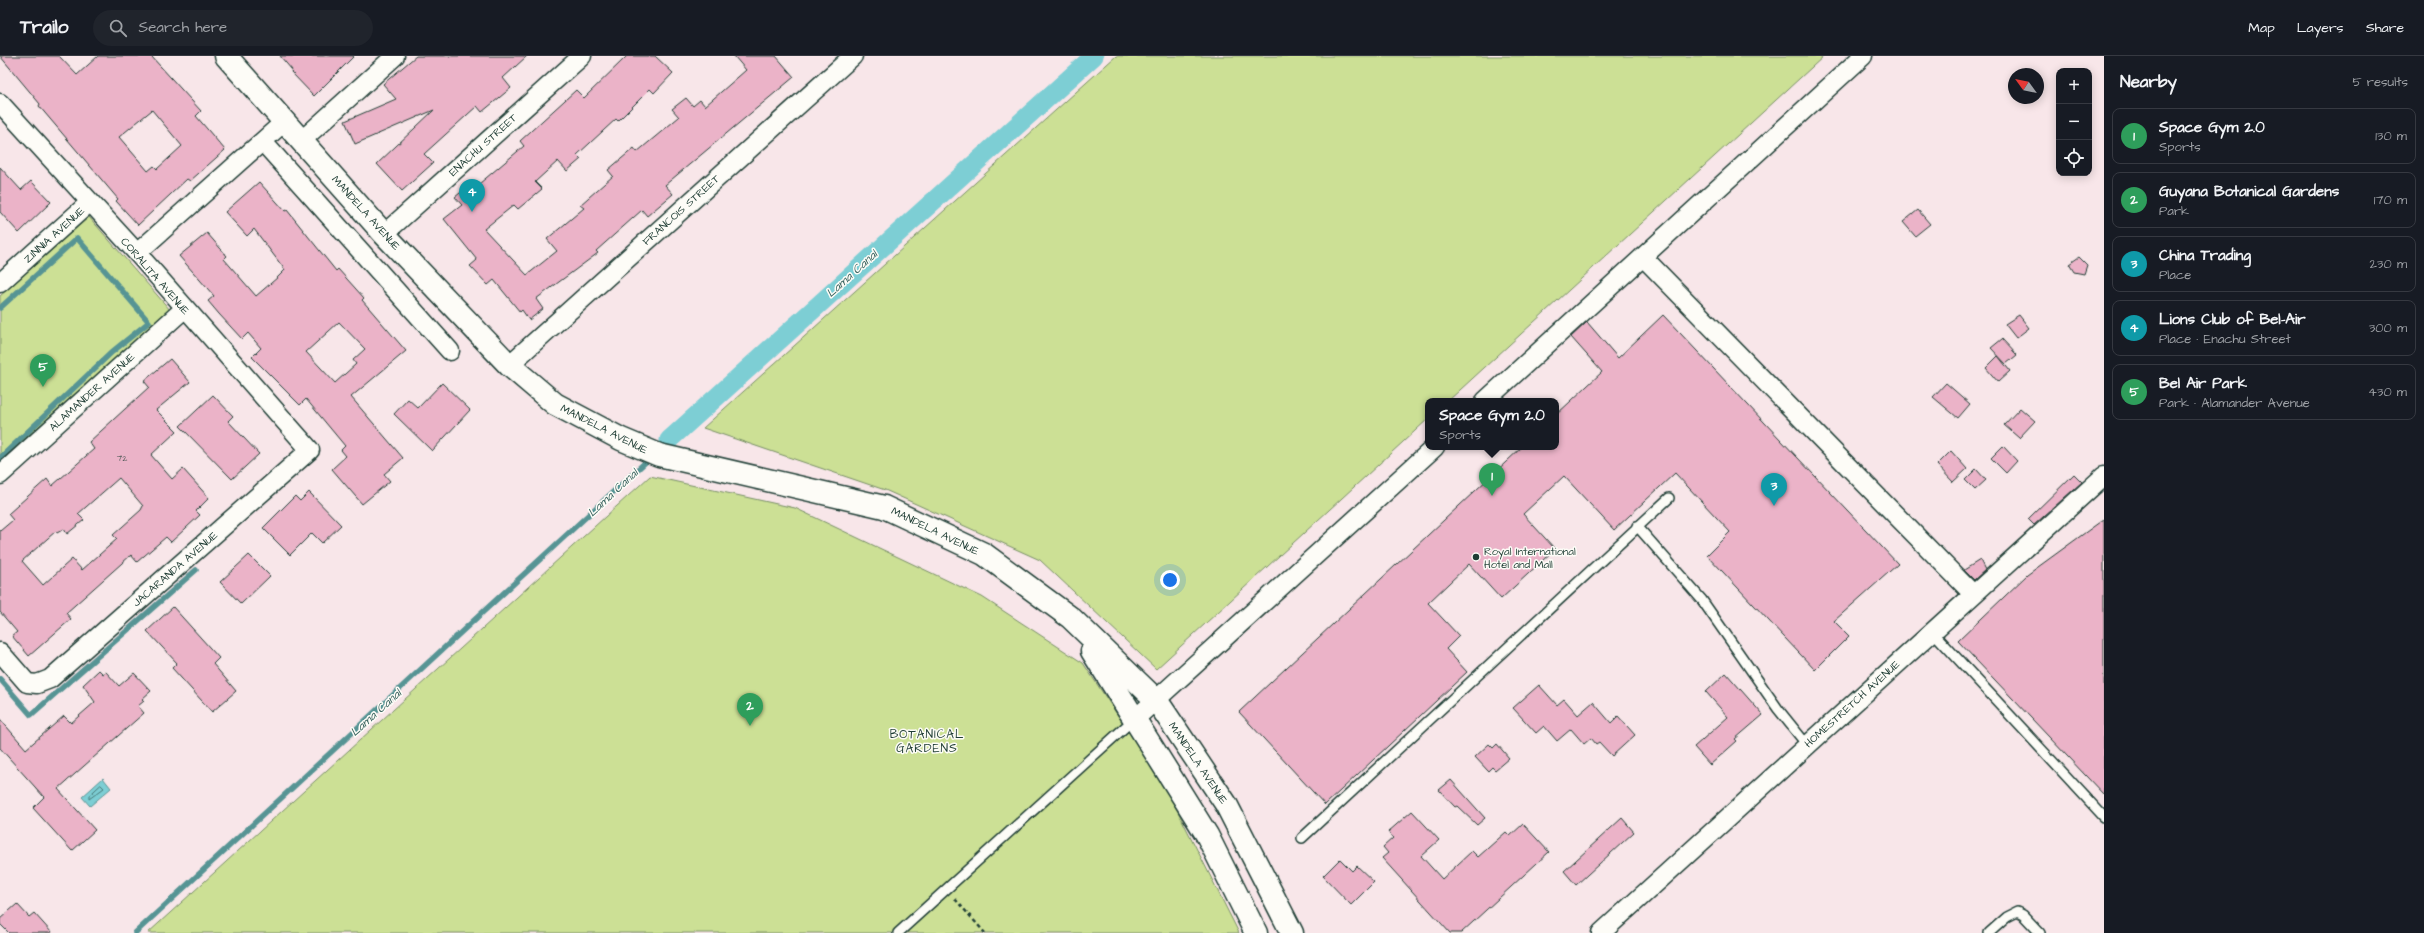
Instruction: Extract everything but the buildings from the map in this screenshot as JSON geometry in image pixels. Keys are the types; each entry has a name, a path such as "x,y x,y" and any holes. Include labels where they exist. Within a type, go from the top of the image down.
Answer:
{"main road":[{"name":"MANDELA AVENUE","path":"226,56 384,234 509,365 555,404 651,453 690,464 884,507 984,554 1071,618 1157,701 1226,804 1292,933"},
{"name":"MANDELA AVENUE","path":"1071,618 1136,718 1207,835 1256,933"}],"street":[{"path":"301,141 395,56"},
{"name":"ENACHU STREET","path":"384,234 582,56"},
{"name":"FRANCOIS STREET","path":"509,365 853,56"},
{"path":"1488,398 1863,56"},
{"name":"CORALITA AVENUE","path":"0,103 89,203 137,253 184,309 310,450"},
{"path":"137,253 284,122"},
{"path":"263,142 450,351"},
{"name":"ZINNIA AVENUE","path":"0,283 89,203"},
{"path":"1643,257 1973,594"},
{"name":"ALAMANDER AVENUE","path":"0,475 184,309"},
{"name":"JACARANDA AVENUE","path":"0,652 27,683 37,684 50,679 310,450"},
{"path":"1136,718 1157,701 1432,450"},
{"name":"HOMESTRETCH AVENUE","path":"1601,933 2104,476"}],"lane":[{"path":"1302,838 1637,526 1669,498"},
{"path":"1637,526 1702,600 1778,709 1807,745"},
{"path":"1932,631 2104,817"},
{"path":"898,933 1136,718"},
{"path":"1988,933 2006,917 2017,912 2023,915 2040,933"}],"path":[{"path":"947,889 985,933"}],"green space":[{"path":"1116,56 1824,56 1451,398 1425,398 1425,422 1156,669 1040,560 885,490 703,428"},
{"path":"89,217 171,311 0,464 0,296"},
{"path":"650,476 795,508 982,597 1083,663 1166,788 1239,933 148,933"}],"water":[{"path":"103,778 111,788 90,806 82,797"}],"waterway":[{"name":"Lama Canal","path":"669,440 1094,56"},
{"path":"0,308 77,238 149,322 112,352 0,458"},
{"name":"Lama Canal","path":"659,450 669,440"},
{"name":"Lama Canal","path":"135,933 651,457"},
{"path":"0,679 31,715 196,570"}],"place":[{"name":"Lions Club of Bel-Air","path":"472,212"},
{"name":"Bel Air Park","path":"43,387"},
{"name":"Space Gym 2.0","path":"1492,496"},
{"name":"China Trading","path":"1774,506"},
{"name":"Royal International Hotel and Mall","path":"1476,557"},
{"name":"Guyana Botanical Gardens","path":"750,726"}],"district":[{"name":"BOTANICAL GARDENS","path":"927,741"}]}
